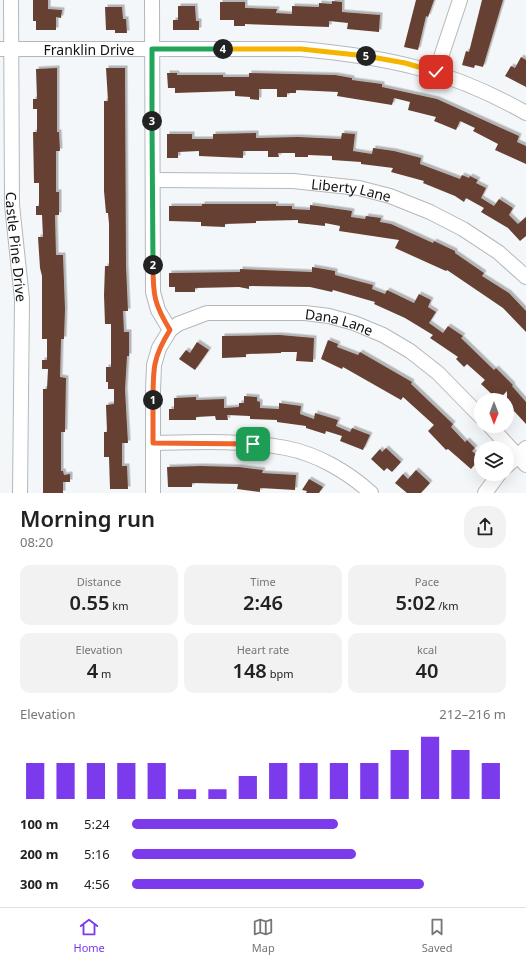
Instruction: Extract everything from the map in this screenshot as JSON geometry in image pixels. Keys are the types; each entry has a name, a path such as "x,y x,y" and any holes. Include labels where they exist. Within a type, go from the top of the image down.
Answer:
{"street":[{"name":"Castle Pine Drive","path":"11,0 6,49 12,204 22,298 20,493"},
{"path":"152,0 153,292 158,310 170,330 159,348 154,365 153,493"},
{"path":"436,72 460,0"},
{"name":"Franklin Drive","path":"6,49 301,49 348,53 405,63 436,72 496,96 526,113"},
{"name":"Liberty Lane","path":"153,180 293,181 359,188 390,196 430,212 463,229 498,252 526,277"},
{"name":"Dana Lane","path":"170,330 178,324 207,313 306,313 330,316 354,323 383,335 410,351 438,373 474,410"},
{"path":"498,433 523,456 514,462"},
{"path":"153,443 253,444 288,448 318,458 356,479 371,493"},
{"path":"485,493 494,481"}],"building":[{"path":"33,0 48,0 48,9 62,10 61,18 56,17 56,30 36,30 36,21 33,21"},
{"path":"416,0 434,0 428,17 426,16 418,50 404,47"},
{"path":"482,0 503,0 483,67 475,65 474,68 462,65 466,51 469,52"},
{"path":"332,1 342,2 342,12 380,15 379,32 347,29 348,23 329,21 329,27 245,24 245,26 234,26 234,20 220,20 220,2 245,2 245,8 277,9 276,13 292,14 292,6 319,7 319,3 332,4"},
{"path":"178,6 195,6 196,21 199,21 199,30 173,30 173,20 178,20"},
{"path":"105,7 122,7 123,19 126,19 127,33 115,33 115,30 106,30"},
{"path":"521,57 526,60 526,87 505,76 511,66 515,68"},
{"path":"57,68 57,132 59,132 60,151 56,151 56,192 59,192 59,215 55,215 56,255 63,255 65,309 64,339 61,339 60,377 66,378 65,432 61,432 61,471 63,471 64,475 70,474 70,482 63,482 63,493 43,493 43,389 47,389 48,369 42,369 42,360 47,360 47,339 42,339 42,276 38,237 43,237 42,215 36,215 36,206 39,206 39,183 34,183 33,132 37,132 37,109 33,109 33,99 37,99 36,69"},
{"path":"106,68 125,68 126,266 128,311 123,311 124,332 129,332 129,356 127,356 125,390 128,443 122,443 122,466 127,466 128,489 110,489 109,457 104,457 104,432 107,432 106,405 114,404 114,389 108,389 108,382 106,382 106,367 111,367 111,324 105,324 104,295 105,266 109,266 109,224 108,213 106,213 104,191 104,101 108,101"},
{"path":"167,73 177,73 177,75 223,75 223,77 249,77 249,73 335,75 352,78 352,80 382,84 382,87 437,99 519,136 517,142 526,146 526,164 495,150 498,144 473,131 475,128 460,121 456,130 434,121 436,117 408,110 410,102 394,98 392,105 337,96 338,92 296,90 296,93 287,93 287,97 277,97 277,89 259,89 259,100 250,99 250,97 235,96 235,91 175,93 175,88 168,88"},
{"path":"256,133 256,138 298,137 341,139 342,133 355,134 353,151 372,154 373,148 394,151 421,158 420,164 460,179 462,175 469,178 470,176 478,180 476,183 486,188 481,198 494,206 499,199 513,208 509,215 518,224 526,217 526,236 520,241 508,228 481,212 484,208 466,198 464,202 455,196 423,183 424,181 391,172 393,168 361,164 361,162 332,160 332,156 308,155 308,157 295,157 295,153 278,153 279,157 268,157 268,151 243,151 243,158 199,156 199,151 178,152 178,158 167,158 167,134 192,134 192,139 213,139 213,134"},
{"path":"202,204 276,204 276,206 292,206 292,209 310,210 310,205 352,211 351,217 365,219 366,216 381,218 380,222 391,224 455,251 455,253 484,273 482,276 509,293 526,311 526,332 503,308 447,270 446,271 395,248 399,240 339,231 340,226 325,223 325,226 298,223 298,220 256,221 256,223 225,224 225,227 201,226 201,222 169,221 169,206 202,206"},
{"path":"312,267 335,271 335,275 373,285 372,289 385,294 387,290 414,303 419,294 431,300 428,307 436,312 429,323 443,333 448,326 463,336 461,338 494,370 496,368 513,385 512,386 526,402 526,424 514,411 514,393 507,393 507,391 505,393 491,393 481,384 485,380 467,364 464,367 456,359 458,357 430,338 433,335 405,318 374,304 375,302 333,290 332,292 310,287 249,286 249,289 239,287 195,288 195,292 175,292 175,287 169,287 169,273 240,272 240,269 312,272"},
{"path":"280,335 314,338 313,362 296,361 297,352 246,354 246,357 222,358 222,336"},
{"path":"328,340 338,344 337,347 358,355 360,352 412,382 411,384 453,424 451,427 465,442 467,440 474,447 472,451 474,453 474,465 471,469 448,449 446,450 428,431 434,425 403,397 401,400 343,367 342,369 321,359"},
{"path":"197,342 209,350 195,370 179,359 186,350 190,353"},
{"path":"244,396 257,397 257,401 260,402 260,408 279,409 279,403 301,406 300,414 314,419 315,413 338,420 336,426 350,432 352,428 370,435 363,450 340,441 342,436 326,431 325,434 306,428 306,426 277,422 277,420 250,419 250,416 227,415 228,420 216,420 215,416 196,417 196,420 169,420 169,409 174,409 174,398 196,397 196,400 224,399 224,408 239,407 239,403 244,403"},
{"path":"386,448 401,462 392,472 387,468 384,471 371,459 380,449 382,452"},
{"path":"167,467 239,467 263,470 262,473 296,475 295,490 260,488 260,492 237,489 238,484 192,483 192,487 168,487"},
{"path":"416,470 430,483 421,493 407,493 395,483 403,474 408,479"},
{"path":"309,479 323,487 319,493 306,493 307,491 302,490"}],"route":[{"path":"253,444 176,442 153,443 154,365 159,348 170,330 158,310 153,292 152,49 301,49 348,53 405,63 436,72"}]}
